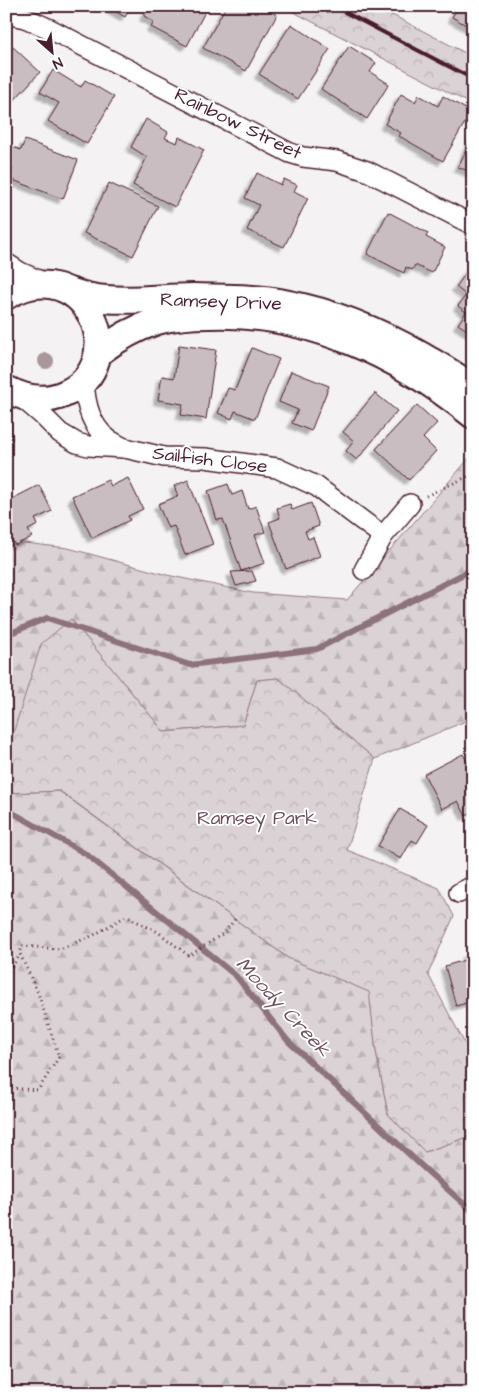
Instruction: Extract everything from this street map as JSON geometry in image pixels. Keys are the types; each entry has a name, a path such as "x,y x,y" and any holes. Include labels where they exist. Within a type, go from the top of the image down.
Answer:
{"main road":[{"path":"6,296 31,285 58,288 83,303 94,318 98,335 98,353 93,368 84,381 71,392 54,398 37,400 13,393"},
{"name":"Ramsey Drive","path":"58,288 89,297 107,299 245,298 282,302 318,310 349,321 406,347 438,365 473,389"},
{"name":"Ramsey Drive","path":"98,353 132,332 157,321 184,316 222,314 256,316 326,332 363,346 425,379 473,415"}],"street":[{"name":"Rainbow Street","path":"6,14 25,18 50,29 290,152 303,157 337,161 360,168 473,226"},
{"path":"6,263 20,272 58,288"},
{"name":"Sailfish Close","path":"84,381 88,409 97,428 107,438 125,448"},
{"name":"Sailfish Close","path":"13,393 42,415 60,433 77,443 88,446 125,448 164,457 248,462 277,468 316,486 383,536"},
{"path":"364,570 383,536 410,504"}],"path":[{"path":"410,504 473,474"},
{"path":"6,975 20,954 22,946 60,949 94,935 126,916 158,932 189,956 224,933 235,919"},
{"path":"6,1088 38,1090 59,1057 38,992 20,954"}],"green space":[{"path":"282,6 375,6 473,57 473,105"},
{"path":"472,455 473,614 461,622 473,643 473,718 375,759 278,678 257,680 243,725 164,732 71,619 6,756 6,541 68,548 167,575 253,593 347,600"},
{"name":"Ramsey Park","path":"71,619 164,732 243,725 257,680 278,678 375,759 347,850 439,888 454,916 428,974 466,1046 473,1045 473,1135 425,1152 388,1114 376,1051 369,992 288,958 60,791 6,793 6,756 41,644"},
{"path":"59,791 288,958 370,992 376,1051 388,1114 425,1152 473,1135 473,1393 6,1393 6,793"}],"building":[{"path":"106,6 131,6 125,17"},
{"path":"149,6 208,6 187,46 151,27 154,22 144,16"},
{"path":"226,6 263,6 277,15 246,71 203,48"},
{"path":"459,6 473,6 473,29 452,17"},
{"path":"291,24 330,49 298,99 259,74"},
{"path":"12,46 40,72 6,109 6,52"},
{"path":"349,46 376,63 370,72 389,84 367,119 321,89"},
{"path":"53,70 81,87 85,80 114,97 87,144 48,121 59,103 40,92"},
{"path":"401,94 415,102 419,95 438,106 443,96 471,112 443,161 399,136 401,133 385,124"},
{"path":"146,119 168,132 165,138 177,143 179,137 204,150 175,207 133,185 147,157 131,147"},
{"path":"473,136 473,173 458,167"},
{"path":"25,140 78,160 63,199 10,179 13,169 6,166 6,154 10,146 21,150"},
{"path":"257,173 281,185 284,179 297,185 294,191 308,198 284,247 247,230 259,205 245,198"},
{"path":"109,183 158,206 133,256 84,233"},
{"path":"388,212 428,233 426,237 445,247 432,273 415,265 412,270 406,267 404,273 367,254"},
{"path":"473,263 473,334 458,324 466,312 458,306 466,295 456,287"},
{"path":"179,345 216,350 206,419 181,415 183,404 158,400 162,376 174,378"},
{"path":"252,348 279,359 255,419 235,411 232,419 218,413 228,388 235,390"},
{"path":"291,371 329,386 311,431 292,423 298,410 279,402"},
{"path":"375,393 397,411 357,460 346,451 354,441 343,432"},
{"path":"417,405 437,423 423,438 436,451 409,480 376,449"},
{"path":"6,422 11,422 12,440 6,440"},
{"path":"128,478 143,509 128,516 130,520 92,538 72,496 108,480 111,486"},
{"path":"188,480 213,544 185,555 174,526 168,528 158,504 178,496 174,486"},
{"path":"228,484 232,495 242,491 248,509 256,506 265,532 255,535 265,563 241,571 223,519 217,520 208,491"},
{"path":"39,485 52,511 35,519 38,525 28,530 32,537 15,545 9,534 6,535 6,502"},
{"path":"311,503 319,526 305,531 308,539 313,537 320,556 286,569 269,522 280,518 277,508 290,504 292,510"},
{"path":"252,571 256,581 236,586 231,572"},
{"path":"463,754 473,772 473,812 466,816 458,801 442,809 424,774"},
{"path":"400,809 428,825 417,843 412,840 401,859 378,846"},
{"path":"473,952 473,1001 456,1006 445,966 468,959 466,954"}],"waterway":[{"path":"6,635 47,618 190,665 317,649 473,569"},
{"name":"Moody Creek","path":"6,809 86,854 236,976 288,1041 473,1212"}],"railway":[{"path":"333,6 473,79"}]}
